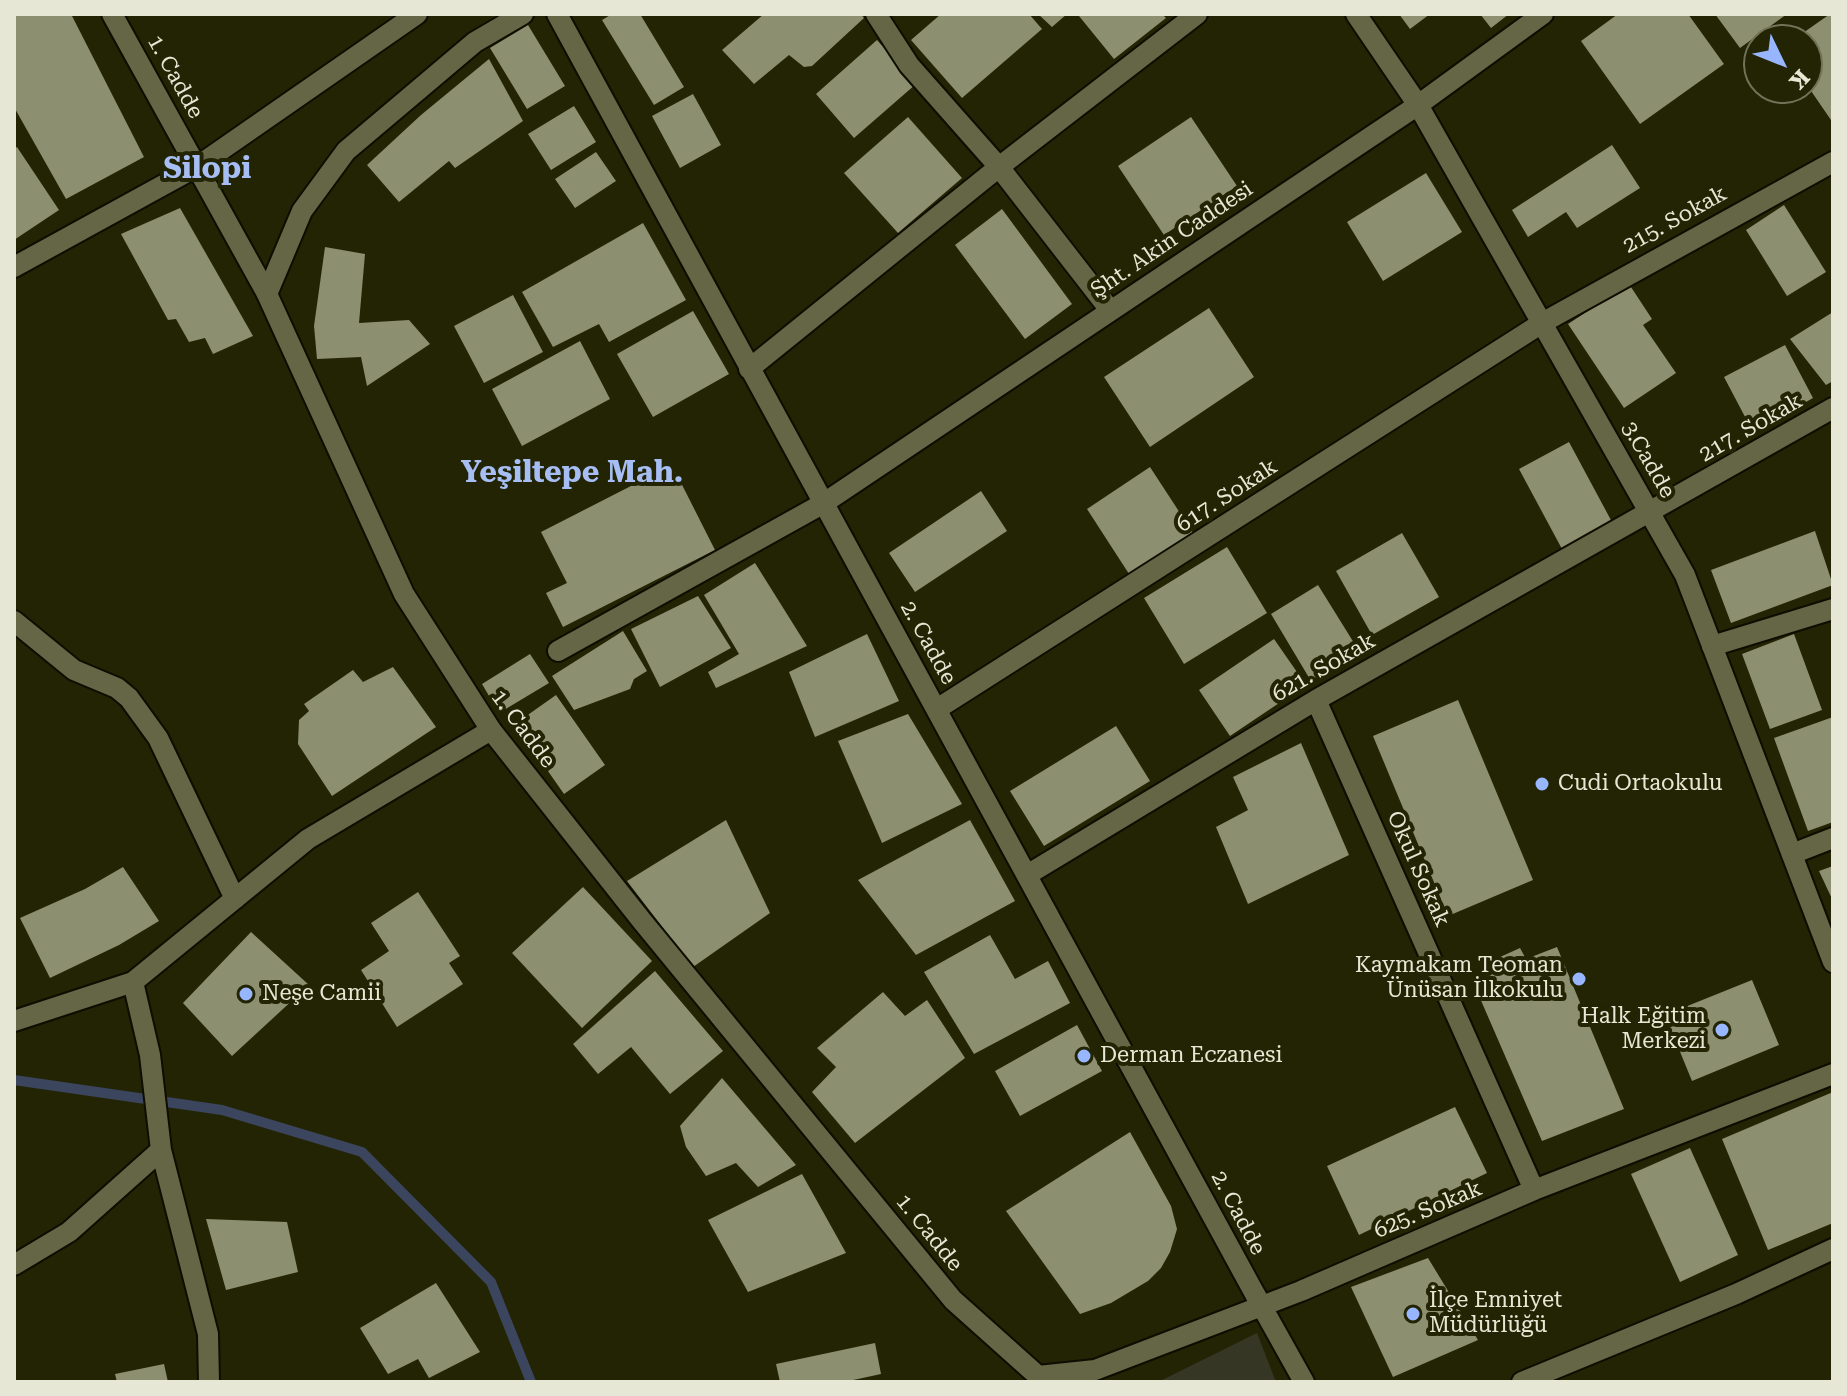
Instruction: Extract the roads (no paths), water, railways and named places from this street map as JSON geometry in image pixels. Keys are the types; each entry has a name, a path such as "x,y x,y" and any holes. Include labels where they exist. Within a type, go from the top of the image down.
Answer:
{"street":[{"name":"1. Cadde","path":"112,14 267,294 404,594 491,730 642,921 953,1300 1038,1379"},
{"path":"14,267 198,166 417,14"},
{"path":"267,294 302,211 346,151 475,42 523,14"},
{"name":"2. Cadde","path":"557,14 1304,1382"},
{"path":"876,14 909,65 999,167 1110,310"},
{"path":"749,369 999,167 1197,14"},
{"name":"3.Cadde","path":"1356,14 1418,105 1685,575 1833,962"},
{"name":"Şht. Akin Caddesi","path":"558,651 824,503 1418,105 1543,14"},
{"name":"215. Sokak","path":"1542,323 1833,162"},
{"name":"617. Sokak","path":"937,709 1542,323"},
{"name":"217. Sokak","path":"1651,513 1833,408"},
{"name":"621. Sokak","path":"1027,875 1316,700 1651,513"},
{"path":"1712,646 1833,609"},
{"path":"14,621 74,670 117,688 129,698 158,738 235,899"},
{"name":"Okul Sokak","path":"1316,700 1534,1190"},
{"path":"14,1021 133,982 308,839 491,730"},
{"path":"1792,854 1833,838"},
{"path":"133,982 150,1055 161,1150 208,1334 209,1382"},
{"name":"625. Sokak","path":"1038,1379 1095,1370 1534,1190 1833,1074"},
{"path":"14,1265 69,1232 161,1150"},
{"path":"1522,1382 1736,1294 1833,1249"}],"waterway":[{"path":"14,1080 222,1110 362,1152 491,1282 531,1382"}],"place":[{"name":"Cudi Ortaokulu","path":"1542,784"},
{"name":"Kaymakam Teoman Ünüsan İlkokulu","path":"1579,979"},
{"name":"Neşe Camii","path":"246,994"},
{"name":"Halk Eğitim Merkezi","path":"1722,1030"},
{"name":"Derman Eczanesi","path":"1084,1056"},
{"name":"İlçe Emniyet Müdürlüğü","path":"1413,1314"}],"district":[{"name":"Silopi","path":"207,169"},
{"name":"Yeşiltepe Mah.","path":"572,473"}]}
